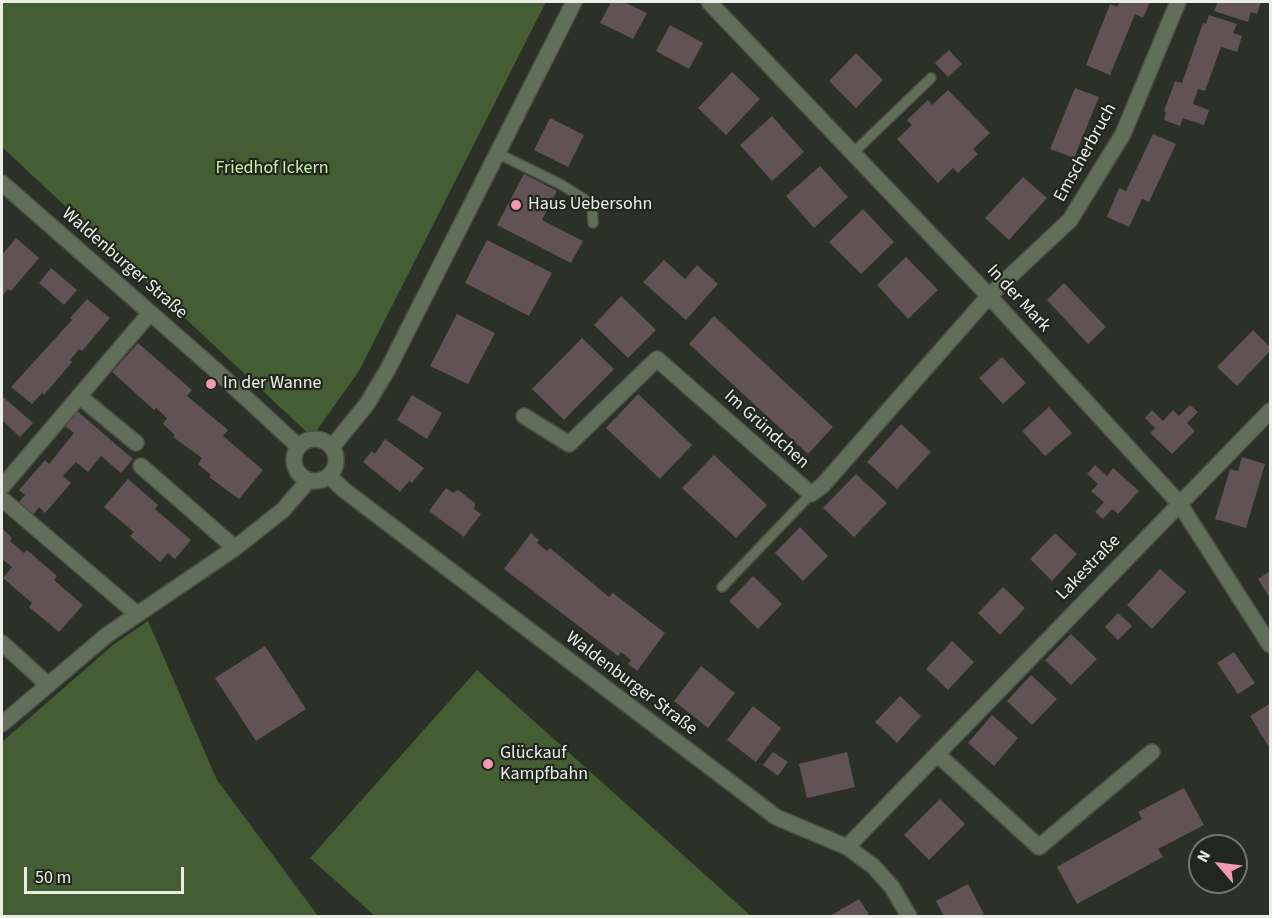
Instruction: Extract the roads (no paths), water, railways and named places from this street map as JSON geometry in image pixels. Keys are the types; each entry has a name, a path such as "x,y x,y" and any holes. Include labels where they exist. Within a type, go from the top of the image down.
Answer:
{"street":[{"path":"332,447 367,404 388,369 574,2"},
{"name":"In der Mark","path":"709,2 988,296 1179,503 1270,645"},
{"name":"Emscherbruch","path":"988,296 1070,220 1123,134 1178,2"},
{"name":"Waldenburger Straße","path":"2,183 220,374 298,446"},
{"name":"Im Gründchen","path":"524,416 569,444 657,359 811,494 822,486 988,296"},
{"path":"2,487 150,313"},
{"path":"79,396 136,443"},
{"name":"Lakestraße","path":"847,847 1270,411"},
{"path":"315,439 332,447 336,466 329,476 320,481 309,480 299,474 294,464 298,446 315,439"},
{"path":"141,466 235,548"},
{"name":"Waldenburger Straße","path":"329,476 353,497 776,817 847,847 873,866 892,887 909,916"},
{"path":"2,724 47,684 137,614 235,548 283,510 309,480"},
{"path":"2,499 137,614"},
{"path":"2,643 47,684"},
{"path":"937,754 1039,847 1152,752"}],"lane":[{"path":"853,153 932,78"},
{"path":"497,153 562,185 592,204 593,223"},
{"path":"722,587 811,494"}],"place":[{"name":"Haus Uebersohn","path":"516,205"},
{"name":"In der Wanne","path":"211,384"},
{"name":"Glückauf Kampfbahn","path":"488,764"}],"park label":[{"name":"Friedhof Ickern","path":"272,169"}]}
